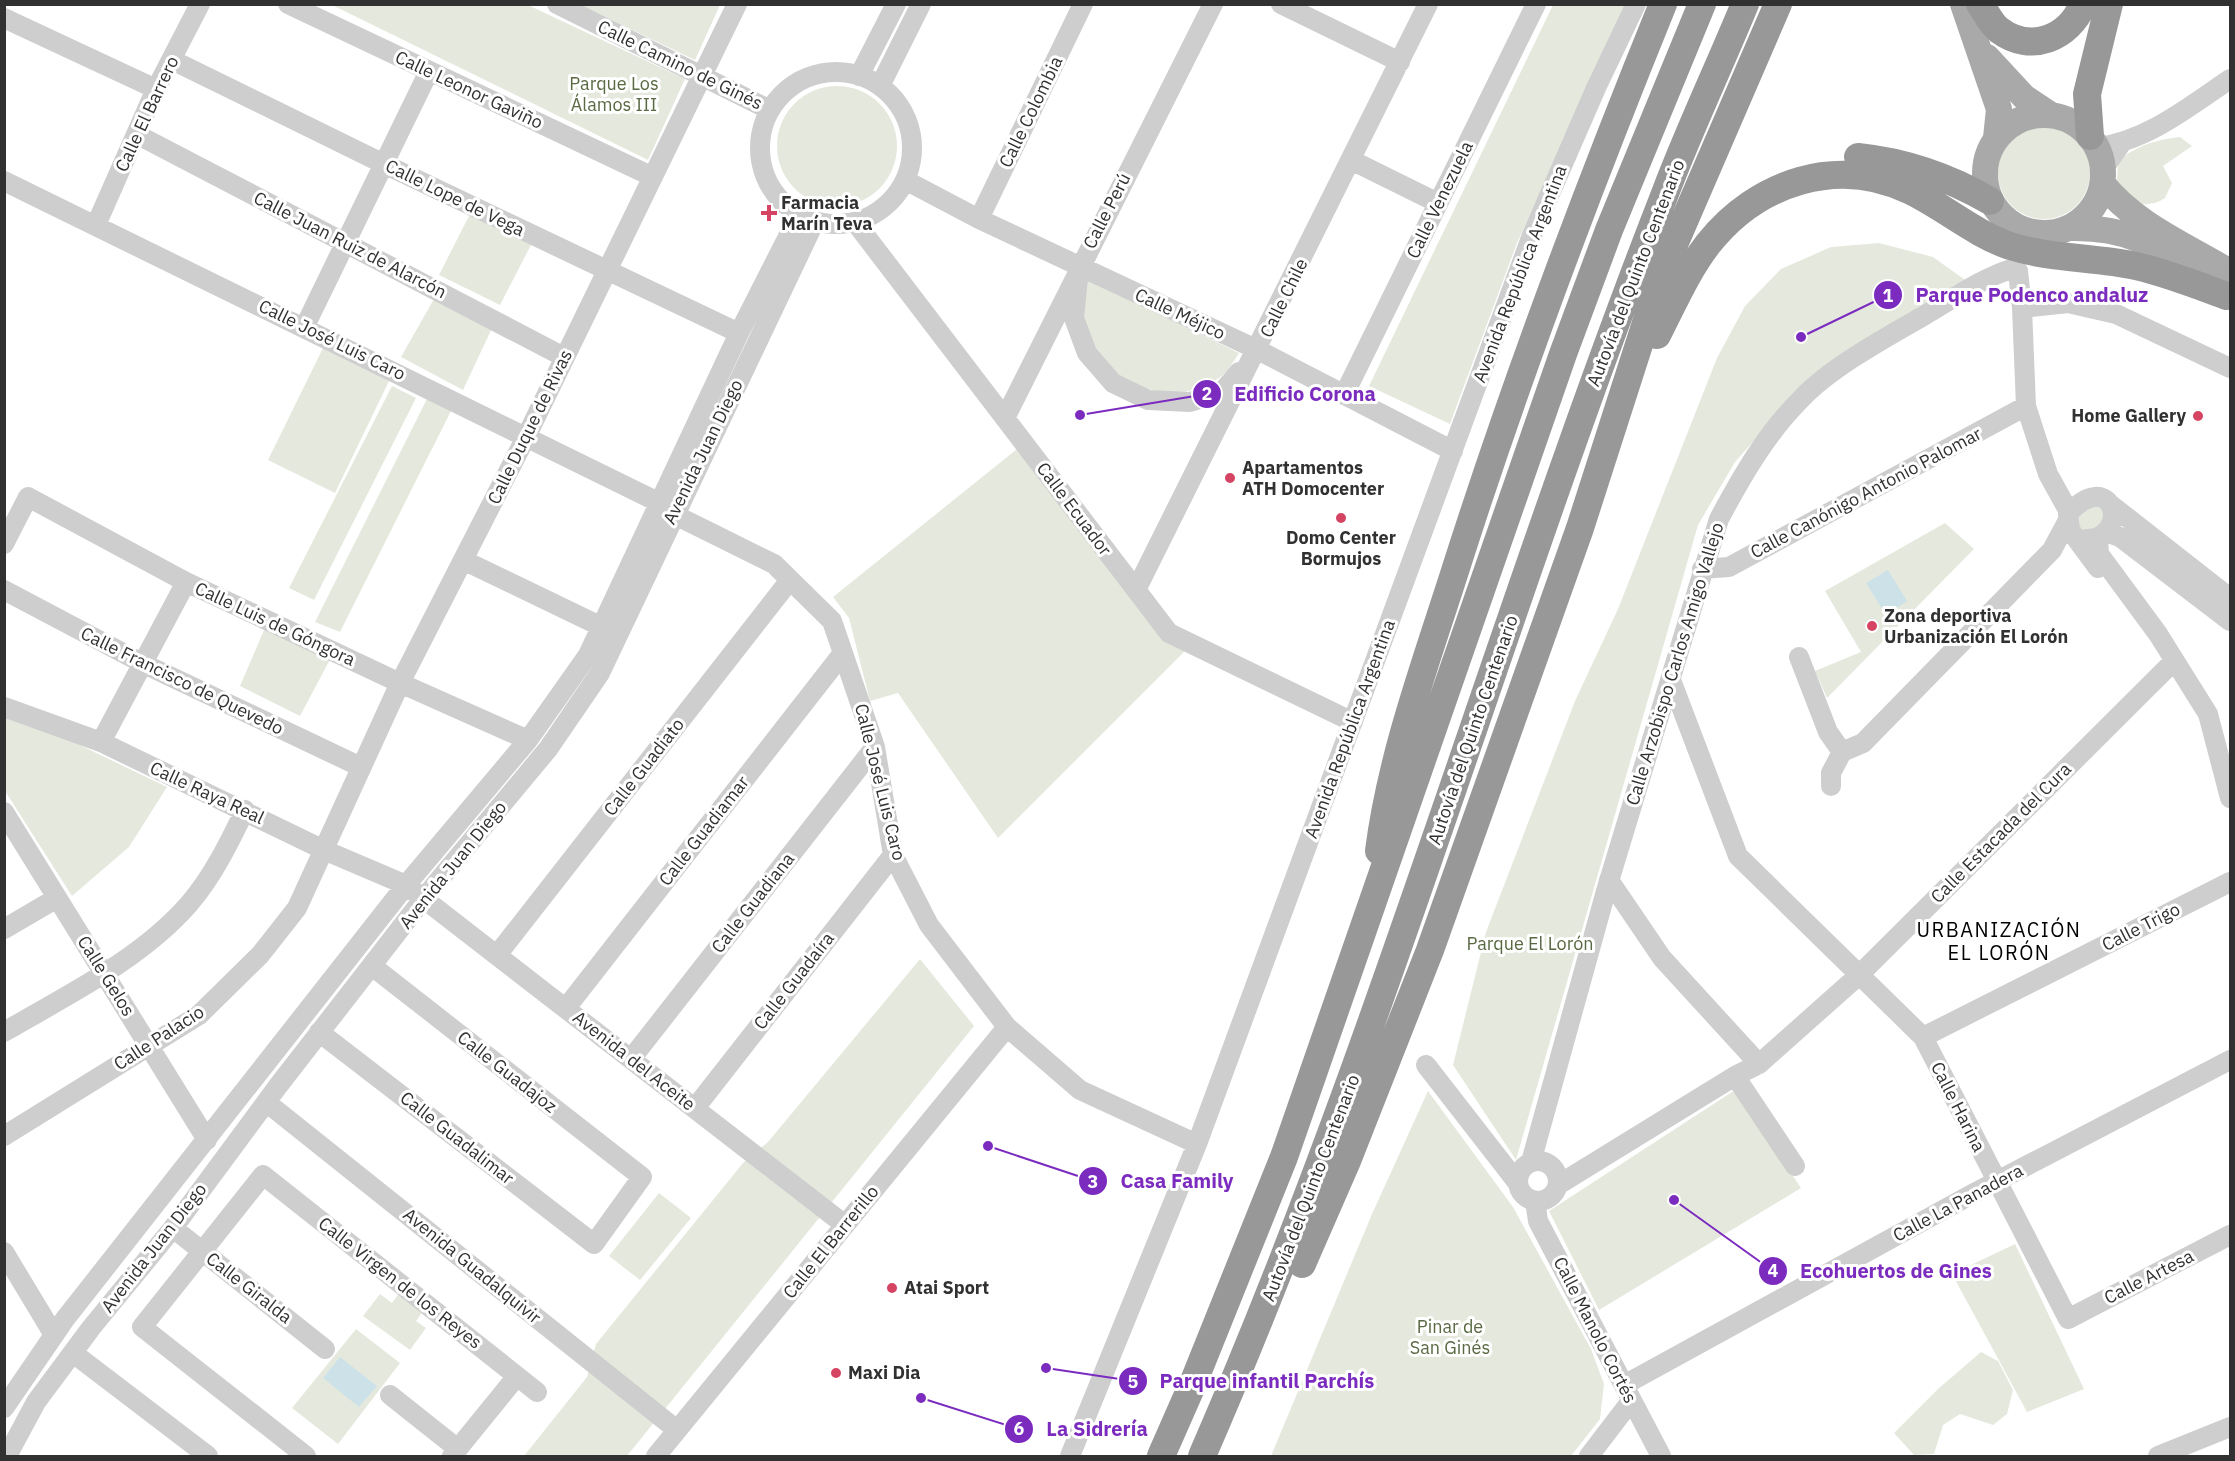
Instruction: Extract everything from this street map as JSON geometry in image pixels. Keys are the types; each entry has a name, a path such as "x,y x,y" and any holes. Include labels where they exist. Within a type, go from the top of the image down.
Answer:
{"highway":[{"path":"1371,906 1384,808 1427,659 1474,511 1592,178 1663,4"},
{"name":"Autovía del Quinto Centenario","path":"1161,1456 1194,1381 1284,1157 1578,313 1613,219 1702,4"},
{"name":"Autovía del Quinto Centenario","path":"1202,1456 1249,1350 1386,989 1598,373 1666,188 1745,4"},
{"path":"1580,528 1663,270 1778,4"},
{"path":"1980,4 1998,29 2011,37 2039,42 2057,36 2070,27 2083,4"},
{"path":"2103,156 2087,94 2109,4"},
{"path":"1249,1350 1291,1291 1347,1161 1430,950 1580,528 1649,350 1662,301 1673,274 1701,229 1726,198 1762,174 1801,159 1834,155 1861,157 1915,167 1948,178 1990,201"},
{"path":"1649,350 1692,268 1708,243 1753,201 1785,184 1807,177 1840,174 1880,180 1911,191 2008,245 2048,254 2136,266 2229,288"}],"main road":[{"path":"1963,4 1999,109 1996,138"},
{"path":"1980,50 2024,97 2050,115"},
{"path":"2050,115 2072,121 2103,156 2117,201 2229,288 2141,240 2115,230 2068,228 2038,233 2024,230 2010,223 1990,201 1984,180 1986,158 1996,138 2011,124 2030,116 2050,115"},
{"path":"2068,228 2085,217 2097,202 2103,156"}],"street":[{"name":"Calle El Barrero","path":"96,225 156,89 200,4"},
{"name":"Calle Leonor Gaviño","path":"288,4 651,176"},
{"name":"Calle Camino de Ginés","path":"557,4 770,110"},
{"name":"Calle Duque de Rivas","path":"324,850 400,683 527,435 651,176 737,4"},
{"path":"859,76 896,4"},
{"path":"880,86 921,4"},
{"name":"Calle Colombia","path":"979,219 1083,4"},
{"name":"Calle Perú","path":"1005,418 1079,266 1213,4"},
{"path":"1281,4 1400,62"},
{"name":"Calle Chile","path":"1136,590 1258,350 1428,4"},
{"name":"Calle Venezuela","path":"1344,394 1536,4"},
{"name":"Avenida República Argentina","path":"1070,1456 1197,1144 1532,235 1596,88 1636,4"},
{"path":"4,18 156,89"},
{"name":"Calle Lope de Vega","path":"172,60 606,271 739,333"},
{"path":"305,326 429,71"},
{"path":"843,72 859,76 880,86 899,102 910,128 912,141 910,167 905,180 892,200 871,216 855,222 834,224 807,218 789,208 767,182 760,156 762,129 770,110 787,89 816,74 843,72"},
{"path":"2103,156 2169,119 2230,79"},
{"name":"Calle Juan Ruiz de Alarcón","path":"136,135 564,357"},
{"path":"1351,160 1438,203"},
{"name":"Calle Méjico","path":"905,180 979,219 1258,350 1453,450"},
{"name":"Calle José Luis Caro","path":"4,181 527,435 774,564 832,621 875,747 893,855 929,925 1007,1027 1080,1090 1197,1144"},
{"name":"Avenida Juan Diego","path":"7,1456 36,1402 73,1353 173,1228 319,1032 424,897 549,749 600,673 739,333 807,218"},
{"name":"Avenida Juan Diego","path":"6,1401 54,1335 406,885 528,740 588,655 600,626 666,508 807,218"},
{"name":"Calle Ecuador","path":"855,222 1169,633 1353,722"},
{"path":"1079,266 1074,318 1087,353 1113,382 1148,400 1190,402 1222,392 1258,350"},
{"name":"Calle Arzobispo Carlos Amigo Vallejo","path":"1531,1162 1609,880 1671,680 1702,569 1719,519 1742,476 1769,435 1802,397 1891,335 1992,275 2014,268 2018,271 2022,308"},
{"path":"2230,368 2116,314 2067,303 2022,308 2026,406 2048,474 2090,537 2095,565 2134,599 2208,714 2230,798"},
{"name":"Calle Canónigo Antonio Palomar","path":"1702,569 1729,567 2026,406"},
{"path":"1831,786 1831,773 1842,752 1863,743 2052,550 2073,511 2097,495 2230,598"},
{"name":"Calle Luis de Góngora","path":"4,544 28,497 186,582 400,683 528,740"},
{"path":"2052,550 2090,537 2111,526 2114,516 2110,504"},
{"path":"2090,537 2120,537 2230,621"},
{"path":"463,560 600,626"},
{"name":"Calle Guadiato","path":"497,955 790,580"},
{"path":"101,742 186,582"},
{"name":"Calle Francisco de Quevedo","path":"4,590 142,663 361,767"},
{"name":"Calle Guadiamar","path":"566,1008 843,653"},
{"path":"1799,657 1828,732 1842,752"},
{"name":"Calle Estacada del Cura","path":"1558,1185 1735,1076 1759,1064 1858,976 2174,661"},
{"name":"Calle Harina","path":"1671,680 1738,856 1858,976 1923,1037 1996,1183 2068,1319"},
{"name":"Calle Raya Real","path":"4,706 101,742 324,850 406,885 424,897"},
{"name":"Calle Guadiana","path":"631,1059 875,747"},
{"path":"4,1032 104,973 148,941 189,905 221,860 245,810"},
{"name":"Calle Gelos","path":"6,820 207,1140"},
{"name":"Calle Palacio","path":"4,1136 199,1015 260,955 297,908 324,850"},
{"name":"Calle Guadaíra","path":"695,1108 893,855"},
{"path":"1609,880 1662,958 1759,1064"},
{"name":"Calle Trigo","path":"1923,1037 2230,882"},
{"name":"Avenida del Aceite","path":"424,897 845,1225"},
{"path":"4,929 57,898"},
{"name":"Calle Guadajoz","path":"372,966 642,1177 594,1244"},
{"name":"Calle El Barrerillo","path":"656,1456 1007,1027"},
{"name":"Calle Guadalimar","path":"319,1032 594,1244"},
{"name":"Calle La Panadera","path":"1628,1393 1996,1183 2230,1060"},
{"path":"1426,1065 1517,1182 1521,1193 1534,1201 1547,1200 1558,1185 1558,1178 1551,1166 1538,1161 1531,1162 1521,1170 1517,1182"},
{"path":"1735,1076 1795,1166"},
{"name":"Avenida Guadalquivir","path":"266,1102 677,1430"},
{"name":"Calle Virgen de los Reyes","path":"202,1251 262,1175 537,1392"},
{"name":"Calle Manolo Cortés","path":"1534,1201 1538,1221 1661,1456"},
{"name":"Calle Giralda","path":"173,1228 325,1348"},
{"name":"Calle Artesa","path":"2068,1319 2230,1234"},
{"path":"202,1251 142,1327 306,1456"},
{"path":"4,1252 54,1335"},
{"path":"73,1353 208,1456"},
{"path":"390,1395 455,1453 517,1376"},
{"path":"1589,1456 1628,1393"},
{"path":"2158,1456 2230,1427"}],"green space":[{"path":"720,4 695,60 580,5"},
{"name":"Parque Los Álamos III","path":"332,5 528,5 685,79 648,160"},
{"path":"1553,5 1627,5 1517,243 1450,424 1369,386"},
{"path":"837,86 860,90 880,103 893,123 897,146 893,169 880,189 860,202 837,206 814,202 794,189 781,169 777,146 781,123 794,103 814,90"},
{"path":"2044,127 2062,131 2076,141 2086,155 2090,173 2086,191 2076,205 2062,215 2044,219 2026,215 2012,205 2002,191 1998,173 2002,155 2012,141 2026,131"},
{"path":"2180,137 2192,146 2163,166 2172,183 2165,198 2152,204 2138,204 2126,197 2117,183 2118,161 2147,144"},
{"path":"472,210 533,241 500,305 439,275"},
{"name":"Parque El Lorón","path":"1879,243 1933,257 1968,282 1775,417 1735,462 1698,525 1516,1160 1453,1065 1486,932 1575,701 1618,609 1717,358 1745,306 1781,269 1831,247"},
{"path":"1087,279 1239,353 1222,376 1199,388 1178,392 1157,391 1137,385 1119,375 1103,360 1091,342 1084,321"},
{"path":"435,297 493,326 463,390 401,357"},
{"path":"323,348 390,379 335,493 268,460"},
{"path":"392,386 416,398 314,600 289,588"},
{"path":"428,397 452,409 340,632 315,622"},
{"path":"1017,449 1188,648 998,838 898,693 870,701 849,618 833,597"},
{"path":"2104,504 2107,522 2086,534 2076,530 2076,510"},
{"name":"Zona deportiva Urbanización El Lorón","path":"1945,523 1974,549 1827,698 1815,671 1861,652 1825,591"},
{"path":"268,621 334,652 300,716 240,686"},
{"path":"5,716 34,723 167,787 129,847 72,896 5,791"},
{"path":"920,959 974,1026 627,1456 524,1456 587,1377 596,1344 743,1163 768,1142"},
{"path":"1735,1090 1801,1188 1599,1310 1549,1211"},
{"name":"Pinar de San Ginés","path":"1428,1091 1513,1207 1591,1349 1604,1384 1600,1419 1571,1456 1271,1456 1372,1214"},
{"path":"659,1193 691,1218 640,1280 609,1256"},
{"path":"2015,1244 2084,1389 2027,1412 1952,1274"},
{"path":"399,1293 423,1311 416,1321 426,1328 410,1350 363,1316 380,1294 392,1303"},
{"path":"356,1329 400,1363 338,1444 292,1408"},
{"path":"1981,1352 1998,1361 2013,1390 2007,1414 1993,1425 1960,1414 1943,1425 1934,1454 1914,1455 1894,1433 1938,1389"}],"water":[{"path":"1888,570 1907,601 1886,615 1866,583"},
{"path":"340,1357 377,1386 359,1407 323,1378"}],"place":[{"name":"Farmacia Marín Teva","path":"769,213"},
{"name":"Parque Podenco andaluz","path":"1801,337"},
{"name":"Edificio Corona","path":"1080,415"},
{"name":"Home Gallery","path":"2198,416"},
{"name":"Apartamentos ATH Domocenter","path":"1230,478"},
{"name":"Domo Center Bormujos","path":"1341,518"},
{"name":"Zona deportiva Urbanización El Lorón","path":"1872,626"},
{"name":"Casa Family","path":"988,1146"},
{"name":"Ecohuertos de Gines","path":"1674,1200"},
{"name":"Atai Sport","path":"892,1288"},
{"name":"Parque infantil Parchís","path":"1046,1368"},
{"name":"Maxi Dia","path":"836,1373"},
{"name":"La Sidrería","path":"921,1398"}],"district":[{"name":"URBANIZACIÓN EL LORÓN","path":"1999,942"}]}
